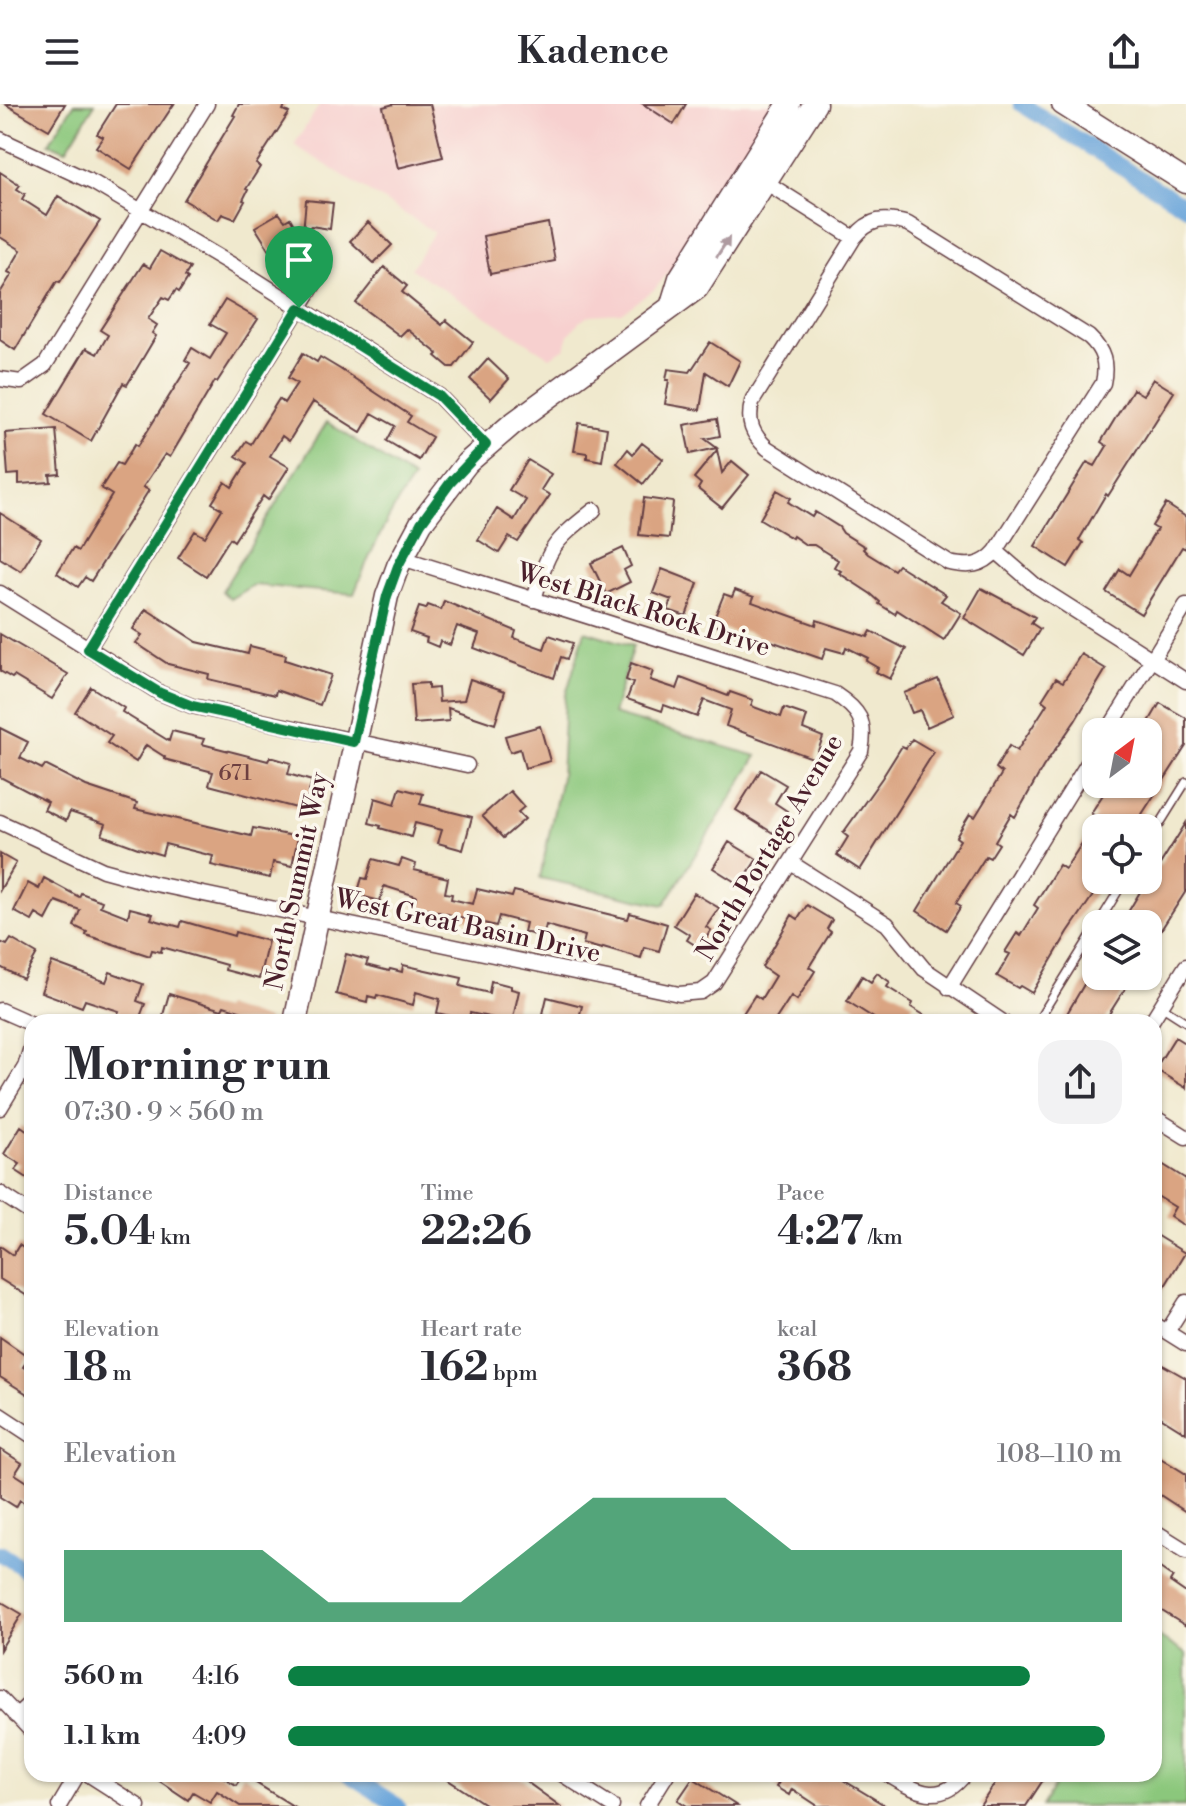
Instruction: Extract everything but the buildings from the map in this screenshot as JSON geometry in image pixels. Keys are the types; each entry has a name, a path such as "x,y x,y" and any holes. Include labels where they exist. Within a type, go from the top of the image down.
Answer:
{"street":[{"path":"0,379 21,382 45,365 207,104"},
{"name":"North Summit Way","path":"297,1014 387,596 402,558 421,523 450,483 486,445 697,288 756,176 789,104"},
{"name":"North Summit Way","path":"756,176 815,104"},
{"path":"1063,104 1186,182"},
{"path":"0,139 74,172 141,210 439,396 486,445"},
{"path":"756,176 854,238"},
{"path":"890,219 908,224 1089,337 1099,347 1104,359 1103,383 996,551 988,560 977,565 949,563 767,448 751,429 749,415 752,402 854,238 864,226 875,220 890,219"},
{"path":"88,649 316,281"},
{"path":"534,600 546,557 553,545 594,510"},
{"path":"996,551 1035,585 1186,681"},
{"name":"West Black Rock Drive","path":"402,558 835,694 852,705 862,720"},
{"path":"0,593 160,693 192,706 467,765"},
{"path":"1116,718 1186,605"},
{"name":"North Portage Avenue","path":"701,992 724,971 861,751 864,736 862,720"},
{"path":"949,988 1082,773"},
{"name":"West Great Basin Drive","path":"0,822 103,870 151,883 679,994 701,992"},
{"path":"791,863 887,924 924,969 990,1014"},
{"path":"1156,1014 1186,966"},
{"path":"0,1010 24,1020"},
{"path":"0,1108 24,1069"},
{"path":"1162,1122 1186,1137"},
{"path":"0,1193 24,1209"},
{"path":"1162,1327 1186,1302"},
{"path":"1162,1329 1186,1344"},
{"path":"0,1415 24,1431"},
{"path":"1162,1536 1186,1551"},
{"path":"0,1698 24,1724"},
{"path":"16,1716 24,1708"},
{"path":"59,1806 73,1782"},
{"path":"100,1782 138,1806"},
{"path":"574,1782 612,1806"},
{"path":"647,1806 662,1782"},
{"path":"900,1782 930,1796 943,1795 958,1782"}],"lane":[{"path":"1162,821 1186,782"},
{"path":"1042,1014 1082,950"},
{"path":"1161,1006 1186,1022"}],"shaded area":[{"path":"320,104 774,104 671,269 655,289 622,313 591,315 579,322 569,335 565,348 550,357 411,269 434,232 294,145"}],"green space":[{"path":"74,104 95,104 66,150 49,143"},
{"path":"327,422 413,478 380,534 354,594 253,585 230,599 222,591"},
{"path":"585,631 633,646 613,714 757,756 664,905 540,878 561,777 565,698"},
{"path":"1162,1639 1186,1654 1186,1806 1042,1806 1057,1782 1162,1782"}],"waterway":[{"path":"1021,104 1186,207"},
{"path":"0,1553 24,1569"},
{"path":"360,1782 398,1806"}],"route":[{"path":"299,308 439,396 486,445 450,483 421,523 398,566 387,596 354,742 192,706 160,693 88,649 299,308"}]}
